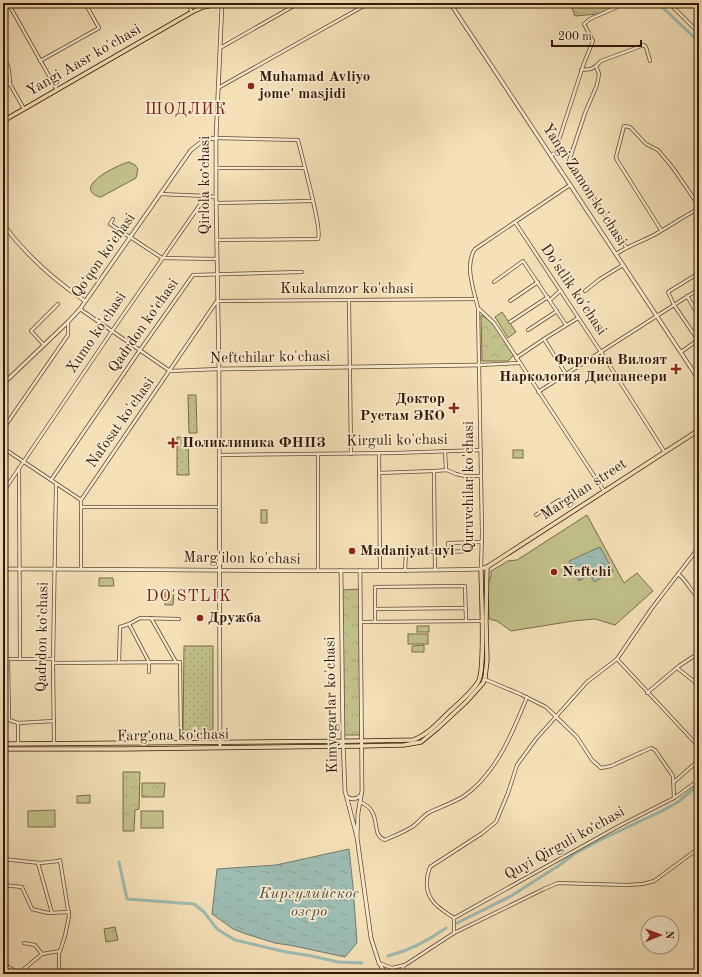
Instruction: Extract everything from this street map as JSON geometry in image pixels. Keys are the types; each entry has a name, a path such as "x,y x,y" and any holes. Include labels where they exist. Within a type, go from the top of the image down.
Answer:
{"main road":[{"name":"Yangi Aasr ko'chasi","path":"3,121 192,12 203,7 223,4"},
{"name":"Margilan street","path":"481,569 487,567 664,451 699,430"},
{"name":"Quruvchilar ko'chasi","path":"344,746 404,745 421,742 465,703 483,683 487,660 487,567"},
{"name":"Quruvchilar ko'chasi","path":"343,741 412,740 418,738 436,724 478,681 482,662 481,569"},
{"name":"Fargʻona koʻchasi","path":"3,744 343,741"},
{"name":"Fargʻona koʻchasi","path":"3,749 344,746"}],"street":[{"path":"8,3 57,90"},
{"path":"40,61 99,28 85,3"},
{"path":"187,3 192,12"},
{"path":"220,48 300,3"},
{"path":"218,88 369,3"},
{"name":"Yangi Zamon ko'chasi","path":"450,3 697,374 699,380"},
{"path":"552,155 556,152 581,70 593,41 584,24 590,19 626,3"},
{"path":"669,3 699,33"},
{"name":"Qirlola koʻchasi","path":"220,747 219,369 216,240 216,138 223,4"},
{"path":"581,70 592,69 600,61 644,46 646,47 650,61"},
{"path":"3,52 9,70 10,84 24,109"},
{"path":"596,66 599,74 597,85 585,113 569,161 626,247"},
{"path":"3,84 10,84"},
{"path":"616,254 626,247 661,230 696,210 697,203 673,168 658,150 646,144 630,127 624,126 616,157 617,160 661,230"},
{"path":"216,138 298,140 320,236 318,239 216,240"},
{"name":"Qoʻqon koʻchasi","path":"3,384 80,309 191,150 204,140 216,138"},
{"path":"216,168 304,168"},
{"name":"Quruvchilar ko'chasi","path":"481,569 480,365 478,308 471,268 473,253 475,249 570,185"},
{"path":"160,194 216,197"},
{"name":"Xumo ko'chasi","path":"3,492 162,258 206,196"},
{"path":"216,203 312,201"},
{"path":"113,219 110,224 162,258 217,259"},
{"name":"Do'stlik ko'chasi","path":"515,222 664,451"},
{"path":"3,224 15,241 34,260 70,291 85,301"},
{"path":"494,282 523,261 566,325"},
{"path":"585,291 600,279 623,265"},
{"name":"Qadrdon koʻchasi","path":"51,480 193,275 302,272"},
{"path":"681,352 699,341 674,305 668,292 699,273"},
{"path":"510,301 538,282"},
{"path":"538,392 699,289"},
{"path":"510,322 561,291"},
{"path":"687,296 698,312 699,316"},
{"name":"Kukalamzor ko'chasi","path":"218,301 476,299"},
{"path":"349,300 350,454"},
{"name":"Nafosat ko'chasi","path":"81,500 218,301"},
{"path":"44,345 31,331 58,304"},
{"path":"478,308 494,323 604,491"},
{"path":"80,309 170,371"},
{"path":"528,330 557,311"},
{"path":"516,358 578,318"},
{"path":"3,429 68,335 68,322"},
{"path":"544,339 566,374"},
{"path":"480,365 519,363"},
{"name":"Neftchilar ko'chasi","path":"170,371 480,365"},
{"path":"3,448 81,500 81,568"},
{"name":"Kirguli ko'chasi","path":"219,455 350,454 481,450"},
{"path":"445,451 446,470"},
{"path":"379,453 380,570"},
{"path":"318,454 318,570"},
{"path":"19,468 20,659"},
{"path":"379,473 446,470 465,476 481,476"},
{"path":"434,471 435,571"},
{"name":"Qadrdon koʻchasi","path":"54,744 53,659 56,484"},
{"path":"536,515 559,500"},
{"path":"81,507 219,507"},
{"path":"448,552 448,542 482,542"},
{"path":"406,570 406,552 467,551 466,542"},
{"path":"454,933 454,918 432,901 428,892 427,874 430,867 481,834 496,822 508,793 517,765 536,739 587,682 617,659 699,547"},
{"name":"Marg'ilon ko'chasi","path":"3,569 81,568 435,571 481,569"},
{"name":"Kimyogarlar ko'chasi","path":"342,570 343,741 345,791 357,837 371,938 379,963 386,974"},
{"name":"Kimyogarlar ko'chasi","path":"357,837 358,813 362,794 360,570"},
{"path":"678,574 685,579 693,592 699,596"},
{"path":"375,622 375,587 465,586 466,621"},
{"path":"375,609 466,608"},
{"path":"119,662 120,627 130,624 140,618 179,619"},
{"path":"151,618 176,662"},
{"path":"361,622 481,621"},
{"path":"130,624 149,662 149,672"},
{"path":"648,693 677,668 699,653"},
{"path":"3,659 53,659"},
{"path":"8,659 9,720 18,723 54,721"},
{"path":"617,659 699,747"},
{"path":"53,663 180,662 181,742"},
{"path":"677,668 695,682 699,678"},
{"path":"484,679 527,697 546,707 577,737 592,760 602,768 611,766 651,748 655,750 673,776 674,798"},
{"path":"360,802 367,805 372,811 378,834 380,838 385,840 411,827 428,813 463,796 474,788 485,776 505,746 512,734 527,697"},
{"path":"18,723 18,744"},
{"path":"674,782 699,760"},
{"name":"Quyi Qirguli koʻchasi","path":"454,918 619,826 674,798 699,780"},
{"path":"347,797 350,799 355,799 362,794"},
{"path":"379,963 392,968 405,965 454,933 558,883 626,885 642,884 654,881 699,848"},
{"path":"3,860 38,862 60,860 69,912 61,951 59,954 60,967 58,974"},
{"path":"38,862 52,913"},
{"path":"3,885 22,887 32,909 48,913 69,912"},
{"path":"24,943 35,945 42,954"},
{"path":"3,964 19,973 42,954 61,951"},
{"path":"400,974 405,965"},
{"path":"3,969 13,974"}],"green space":[{"path":"456,3 479,3 459,8"},
{"path":"570,3 624,3 598,14 575,16"},
{"path":"129,162 135,165 138,169 136,178 101,197 96,196 91,191 91,187 98,178 112,169"},
{"path":"502,312 516,332 508,338 495,317"},
{"path":"481,315 494,323 514,355 508,361 482,361"},
{"path":"188,395 196,395 197,433 189,433"},
{"path":"177,437 188,437 189,475 177,475"},
{"path":"513,450 523,450 523,458 513,458"},
{"path":"261,510 267,510 267,523 261,523"},
{"name":"Neftchi","path":"587,515 624,583 637,573 653,591 615,625 595,619 511,631 497,621 489,619 488,583 491,576 491,571 507,561 517,560"},
{"path":"99,578 113,578 114,586 99,586"},
{"path":"360,589 362,735 343,735 342,590"},
{"path":"165,591 174,591 173,605 165,605"},
{"path":"417,626 429,626 429,632 417,632"},
{"path":"408,634 428,634 428,644 408,644"},
{"path":"424,645 424,652 412,652 412,646"},
{"path":"184,646 213,646 213,737 183,737"},
{"path":"123,772 140,772 139,809 135,810 134,831 123,831"},
{"path":"142,783 165,783 164,797 142,797"},
{"path":"90,795 90,803 77,803 77,796"},
{"path":"55,810 55,827 28,827 28,811"},
{"path":"141,811 163,811 163,828 141,828"},
{"path":"115,927 118,940 106,942 104,929"}],"water":[{"path":"600,547 613,571 594,582 590,574 579,581 569,561"},
{"name":"Киргулийское озеро","path":"349,849 357,943 345,957 275,943 246,934 233,929 212,914 217,869 276,865"}],"waterway":[{"path":"658,3 699,42"},
{"path":"457,923 511,896 574,854 678,802 699,784"},
{"path":"119,862 127,899 194,904 204,912 217,929 235,940 338,962 362,963"},
{"path":"388,956 418,945 446,928"}],"place":[{"name":"Muhamad Avliyo jome' masjidi","path":"251,86"},
{"name":"Фаргона Вилоят Наркология Диспансери","path":"676,369"},
{"name":"Доктор Рустам ЭКО","path":"454,408"},
{"name":"Поликлиника ФНПЗ","path":"173,443"},
{"name":"Madaniyat uyi","path":"352,551"},
{"name":"Neftchi","path":"554,572"},
{"name":"Дружба","path":"200,618"}],"district":[{"name":"ШОДЛИК","path":"186,110"},
{"name":"DO'STLIK","path":"189,597"}]}
